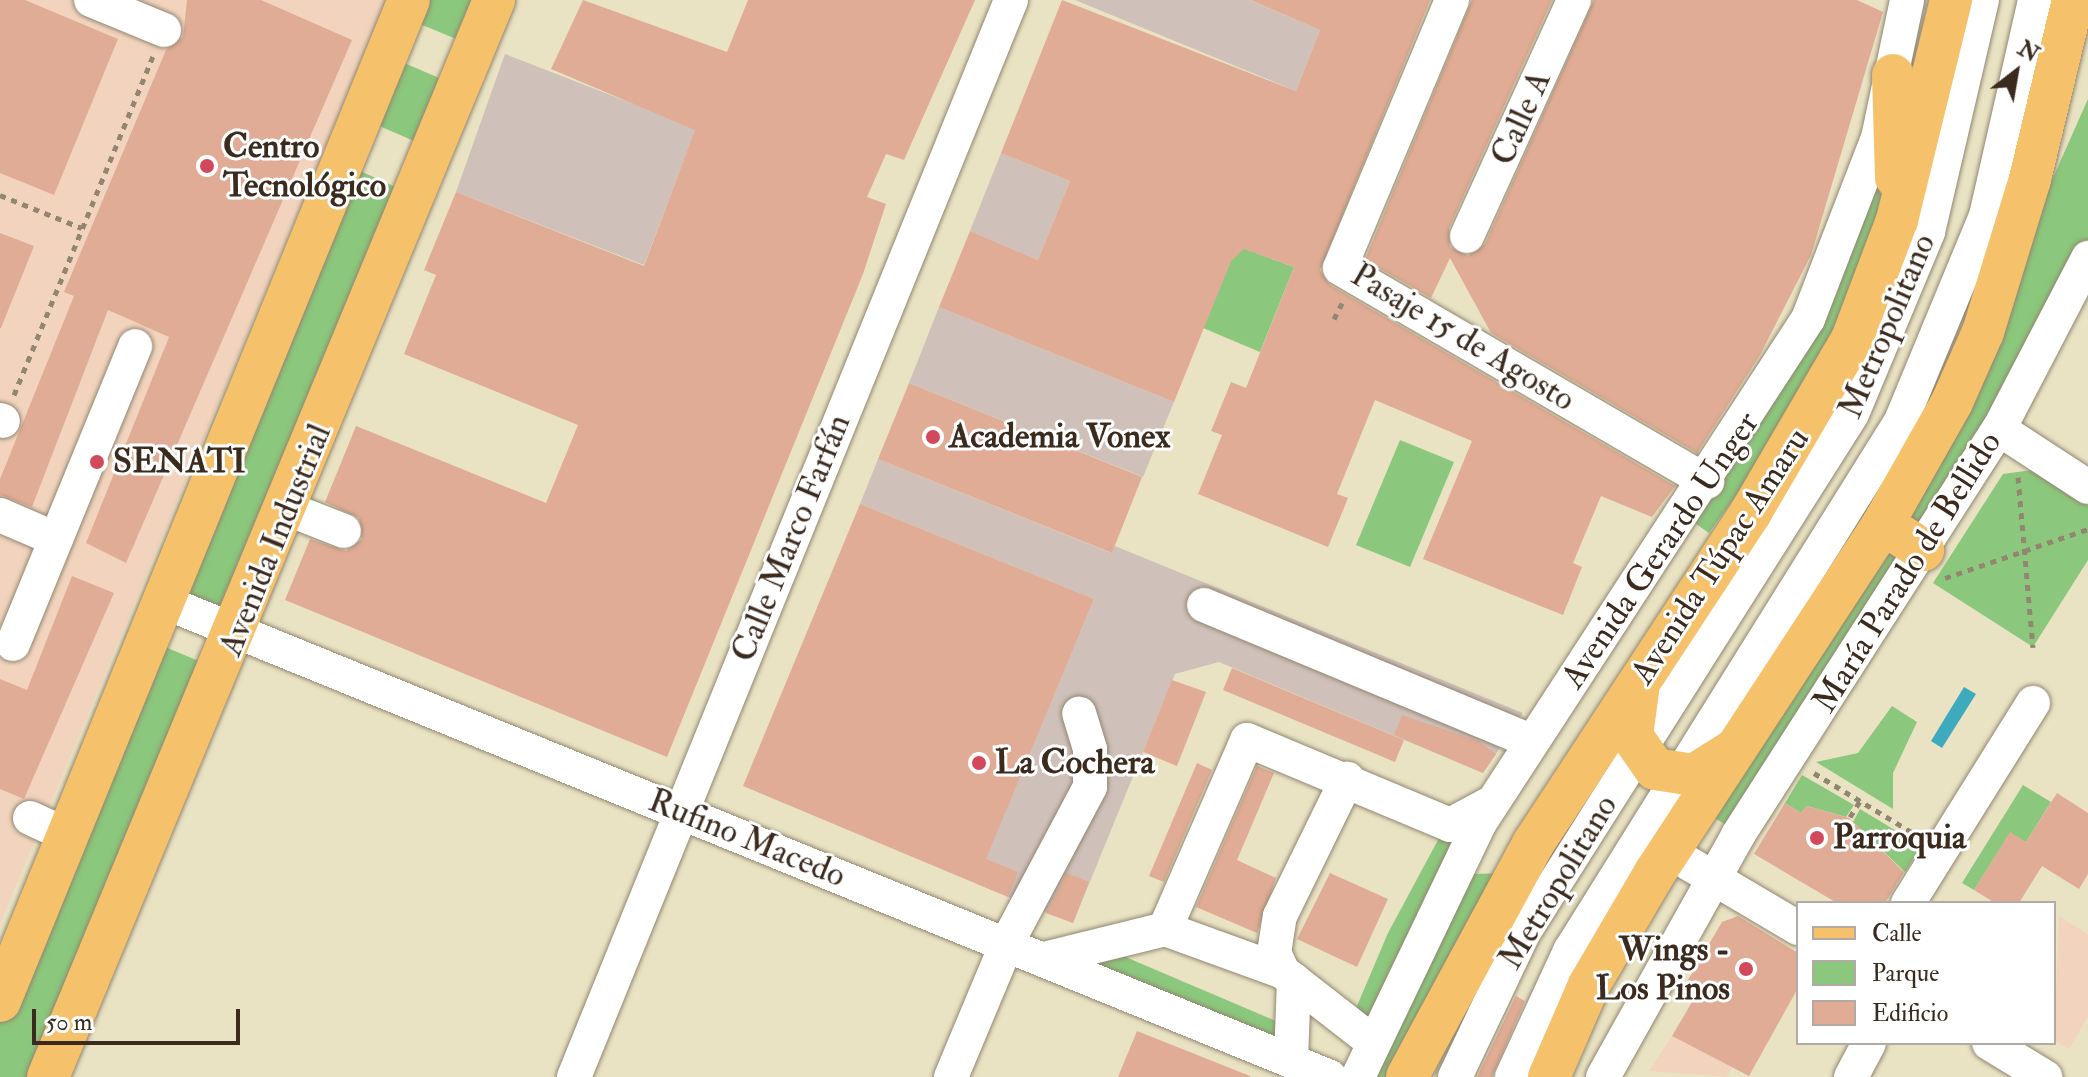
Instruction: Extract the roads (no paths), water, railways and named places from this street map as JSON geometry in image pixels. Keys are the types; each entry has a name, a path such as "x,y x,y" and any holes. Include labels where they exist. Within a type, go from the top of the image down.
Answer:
{"main road":[{"path":"0,1001 409,0"},
{"name":"Avenida Industrial","path":"48,1077 252,608 288,509 335,406 494,0"},
{"name":"Avenida Túpac Amaru","path":"1407,1077 1583,802 1650,669 1828,386 1897,220 1951,0"},
{"path":"1983,332 2054,97 2073,0"},
{"path":"1893,75 1897,220"},
{"path":"1549,1077 1655,844 1738,745 1883,524 1983,332 2088,82"},
{"path":"1883,524 1932,560"},
{"path":"1650,669 1631,707 1638,752 1678,776 1709,770 1738,745"}],"street":[{"path":"91,0 164,30"},
{"name":"Calle Marco Farfán","path":"574,1077 679,811 1011,0"},
{"name":"Pasaje 15 de Agosto","path":"1452,0 1340,268 1707,482"},
{"name":"Calle A","path":"1467,236 1574,0"},
{"name":"Metropolitano","path":"1455,1077 1583,802 1638,752 1821,467 1879,359 1945,176 1982,0"},
{"name":"Metropolitano","path":"1512,1077 1570,951 1655,844 1678,776 1860,494 1931,359 2000,171 2035,0"},
{"name":"Avenida Gerardo Unger","path":"1358,1077 1493,801 1530,741 1707,482 1823,286 1893,75 1900,2"},
{"name":"María Parado de Bellido","path":"1603,1077 1713,878 1789,758 1932,560 2088,258"},
{"path":"13,644 135,346"},
{"path":"1999,429 2088,487"},
{"path":"288,509 344,531"},
{"path":"0,515 56,539"},
{"name":"Rufino Macedo","path":"162,601 252,608 679,811 1330,1077"},
{"path":"1204,605 1530,741"},
{"path":"1909,901 2033,703"},
{"path":"951,1077 1007,943 1090,787 1090,749 1079,714"},
{"path":"1165,929 1241,743 1260,740 1450,825 1464,824 1493,801"},
{"path":"1291,1061 1289,976 1274,953 1280,916 1347,779"},
{"path":"1583,802 1796,927"},
{"path":"30,818 67,835"},
{"path":"1044,959 1165,929 1289,976 1373,1042"},
{"path":"1851,1077 1868,1045"},
{"path":"1992,1045 2045,1077"}],"water":[{"path":"1964,687 1976,694 1942,748 1931,741"}],"place":[{"name":"Centro Tecnológico","path":"207,166"},
{"name":"Academia Vonex","path":"933,437"},
{"name":"SENATI","path":"97,462"},
{"name":"La Cochera","path":"979,763"},
{"name":"Parroquia","path":"1817,838"},
{"name":"Wings - Los Pinos","path":"1746,969"}]}
